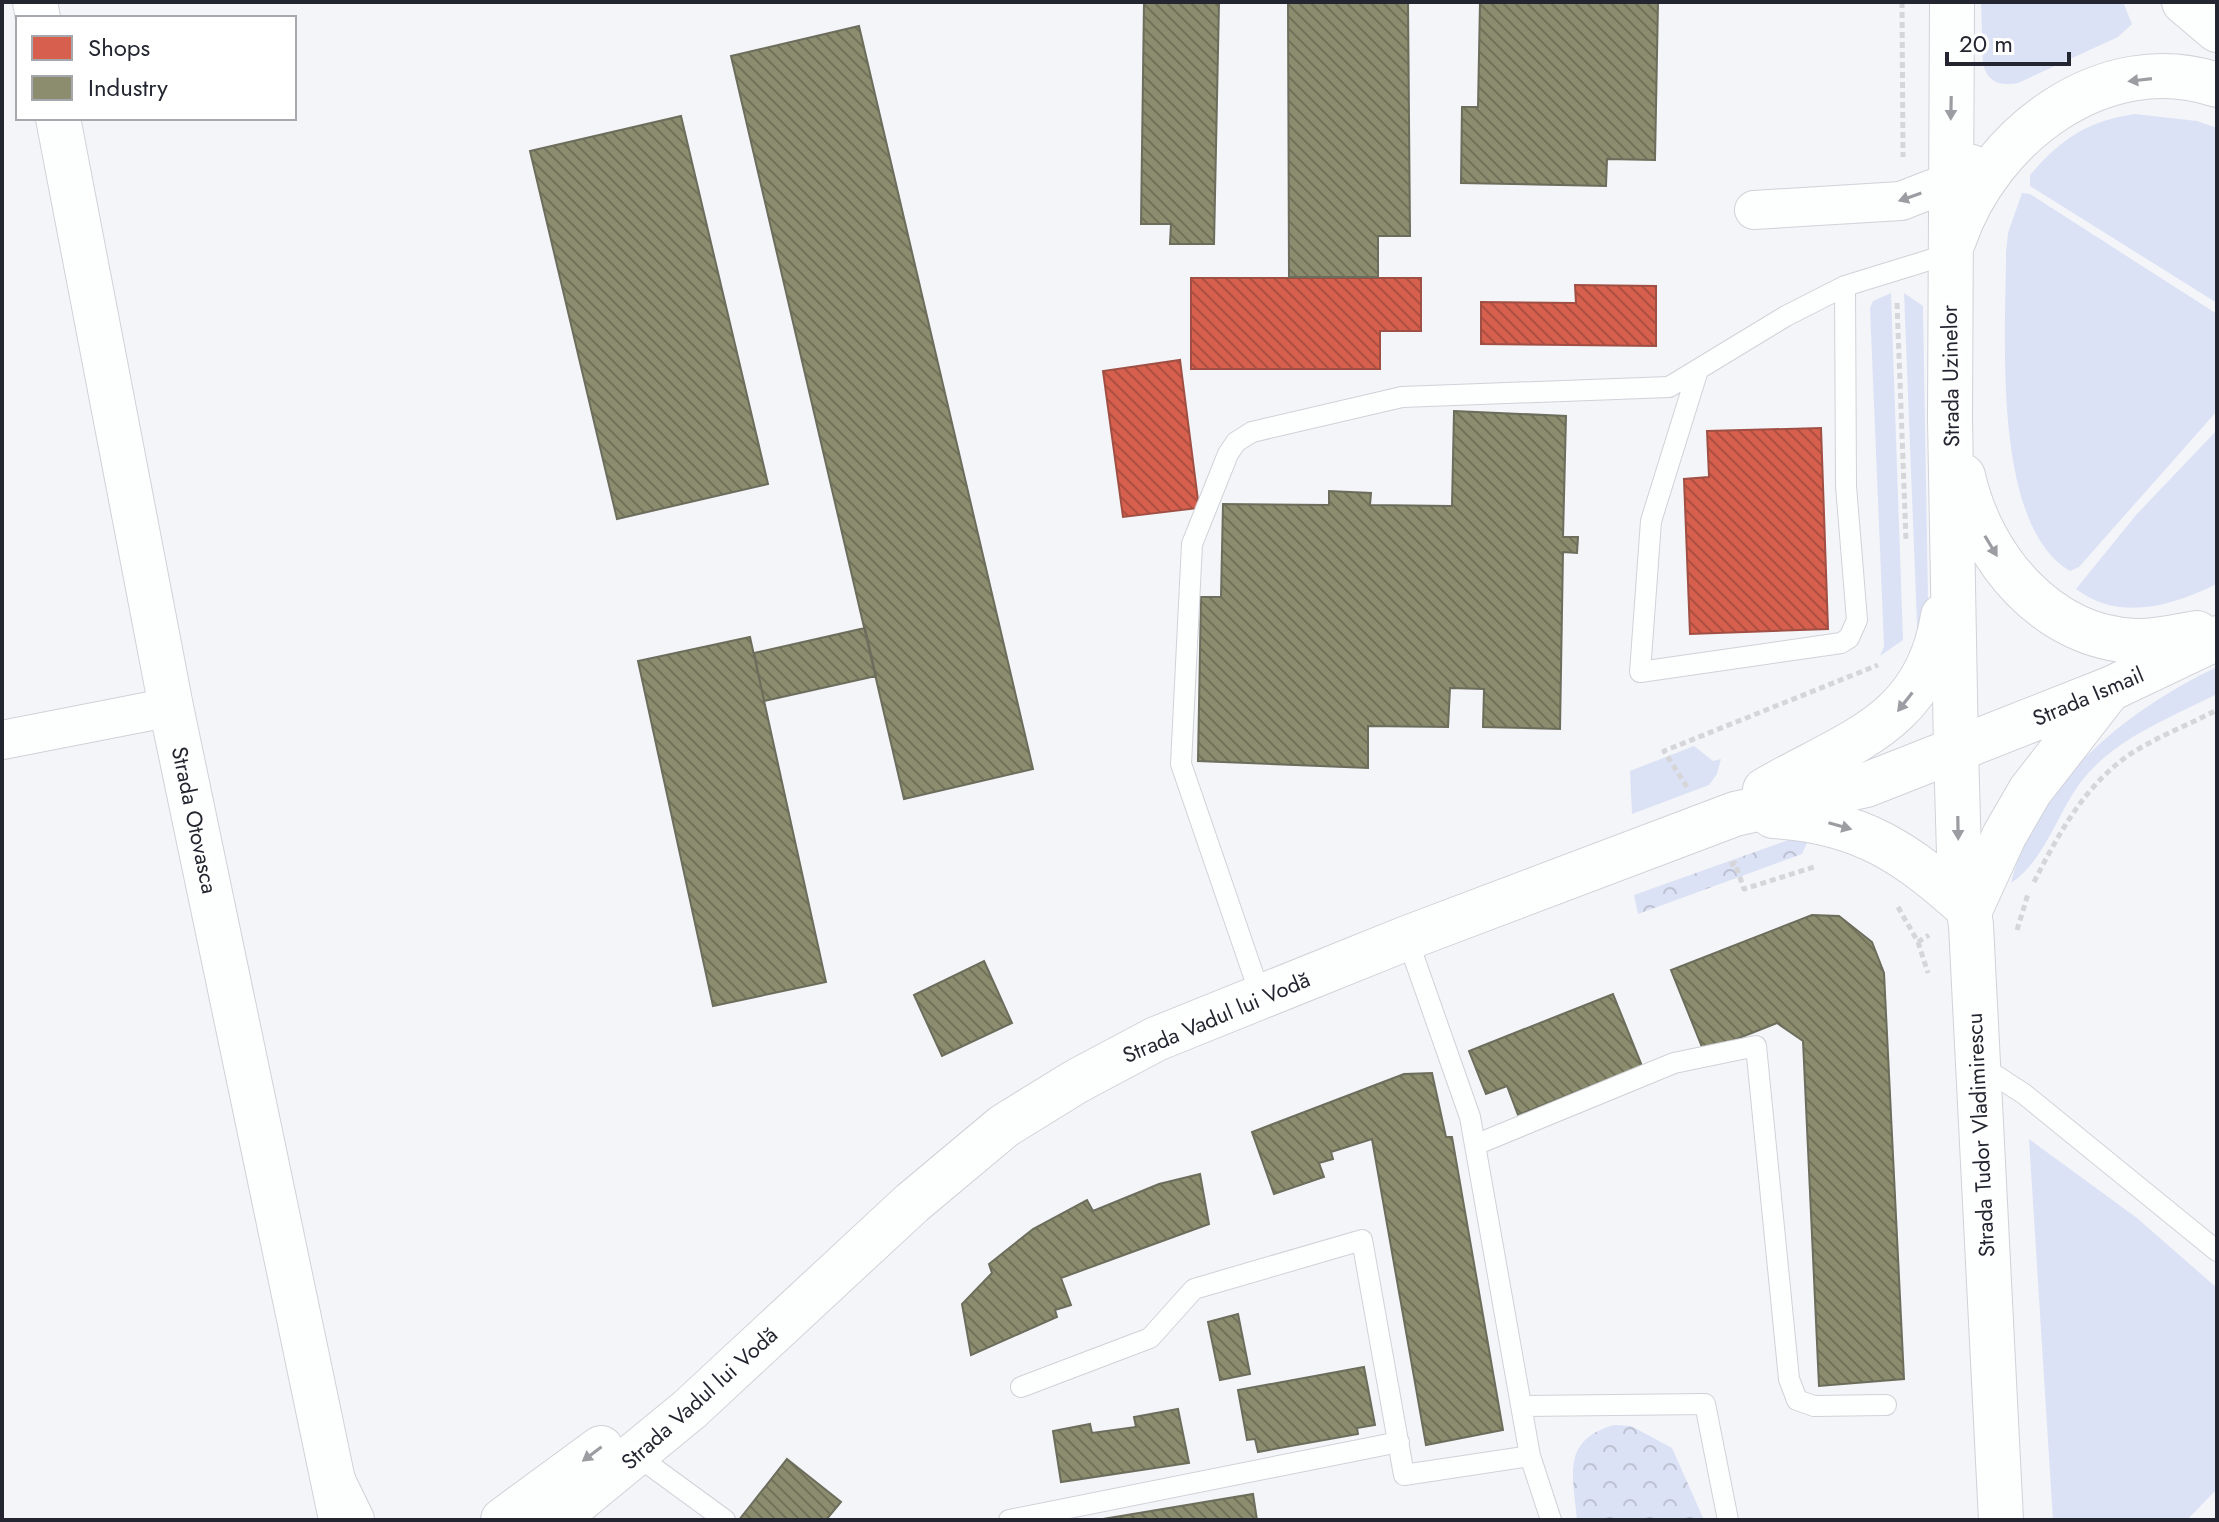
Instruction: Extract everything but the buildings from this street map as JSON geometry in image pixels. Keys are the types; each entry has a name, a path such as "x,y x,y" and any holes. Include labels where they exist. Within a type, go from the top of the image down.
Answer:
{"main road":[{"name":"Strada Uzinelor","path":"1952,2 1949,254 1956,750"},
{"path":"2184,2 2217,30"},
{"path":"1949,254 1963,213 1993,165 2028,127 2071,99 2114,83 2145,78 2200,79 2217,85"},
{"name":"Strada Otovasca","path":"58,120 171,707 342,1508"},
{"path":"1950,419 1965,489 1979,525 2010,575 2055,617 2080,629 2137,641 2217,631"},
{"path":"1721,819 1850,746 1896,713 1920,683 1939,640 1953,550"},
{"name":"Strada Ismail","path":"1956,750 2110,689 2217,638"},
{"path":"1721,819 1811,818 1862,833 1896,849 1927,872 1955,918 2030,791 2110,689"},
{"name":"Strada Vadul lui Vodă","path":"555,1520 636,1455 834,1274 1004,1126 1077,1081 1156,1039 1407,938 1721,819 1866,785 1956,750"},
{"name":"Strada Tudor Vladimirescu","path":"1956,750 1959,854 1955,918 1976,1063 2001,1520"},
{"path":"503,1520 727,1347 834,1274"}],"street":[{"path":"1754,210 1901,201 1950,182 2009,135 2071,99"},
{"path":"2,740 171,707"}],"lane":[{"path":"1261,997 1181,764 1192,544 1228,454 1236,442 1252,432 1402,397 1669,387 1786,316 1845,286 1949,254"},
{"path":"1698,370 1651,521 1640,672 1841,643 1849,638 1857,620 1846,486 1845,286"},
{"path":"1407,938 1470,1117 1530,1456 1551,1520"},
{"path":"1475,1145 1674,1063 1756,1046 1789,1379 1797,1400 1814,1406 1886,1405"},
{"path":"1976,1063 2024,1094 2217,1251"},
{"path":"1021,1387 1150,1338 1194,1289 1362,1240 1404,1475 1530,1456"},
{"path":"1522,1406 1705,1404 1728,1520"},
{"path":"1009,1520 1399,1442"},
{"path":"636,1455 725,1520"}],"path":[{"path":"1902,2 1903,161"},
{"path":"2018,942 2017,926 2029,891 2067,820 2098,782 2129,755 2217,710"},
{"path":"1722,867 1735,863 1744,889 1825,863"},
{"path":"1896,903 1918,942 1955,918"}],"green space":[{"path":"1981,2 2123,2 2132,24 2118,37 2018,83 2006,84 1988,76 1983,65"},
{"path":"2135,114 2197,121 2217,128 2217,303 2030,186 2030,175 2064,142 2103,121"},
{"path":"2022,193 2030,194 2217,314 2217,411 2079,567 2070,571 2045,547 2027,513 2015,471 2008,425 2005,376 2006,252 2008,233"},
{"path":"1891,293 1903,640 1880,656 1884,646 1870,308 1873,301"},
{"path":"1904,293 1923,306 1928,600 1927,626 1918,649"},
{"path":"2217,430 2217,584 2164,604 2128,608 2093,599 2076,589 2136,515"},
{"path":"2217,667 2217,694 2143,731 2093,768 2080,783 2033,862 2011,883 2023,847 2041,813 2063,782 2090,753 2151,704"},
{"path":"1694,746 1713,761 1721,759 1717,774 1709,785 1632,814 1630,771"},
{"path":"1805,834 1808,841 1802,854 1638,914 1634,895"},
{"path":"2029,1139 2137,1218 2217,1288 2217,1489 2187,1520 2053,1520"},
{"path":"1614,1425 1631,1426 1672,1448 1704,1520 1577,1520 1573,1474 1578,1450 1585,1440"}]}
